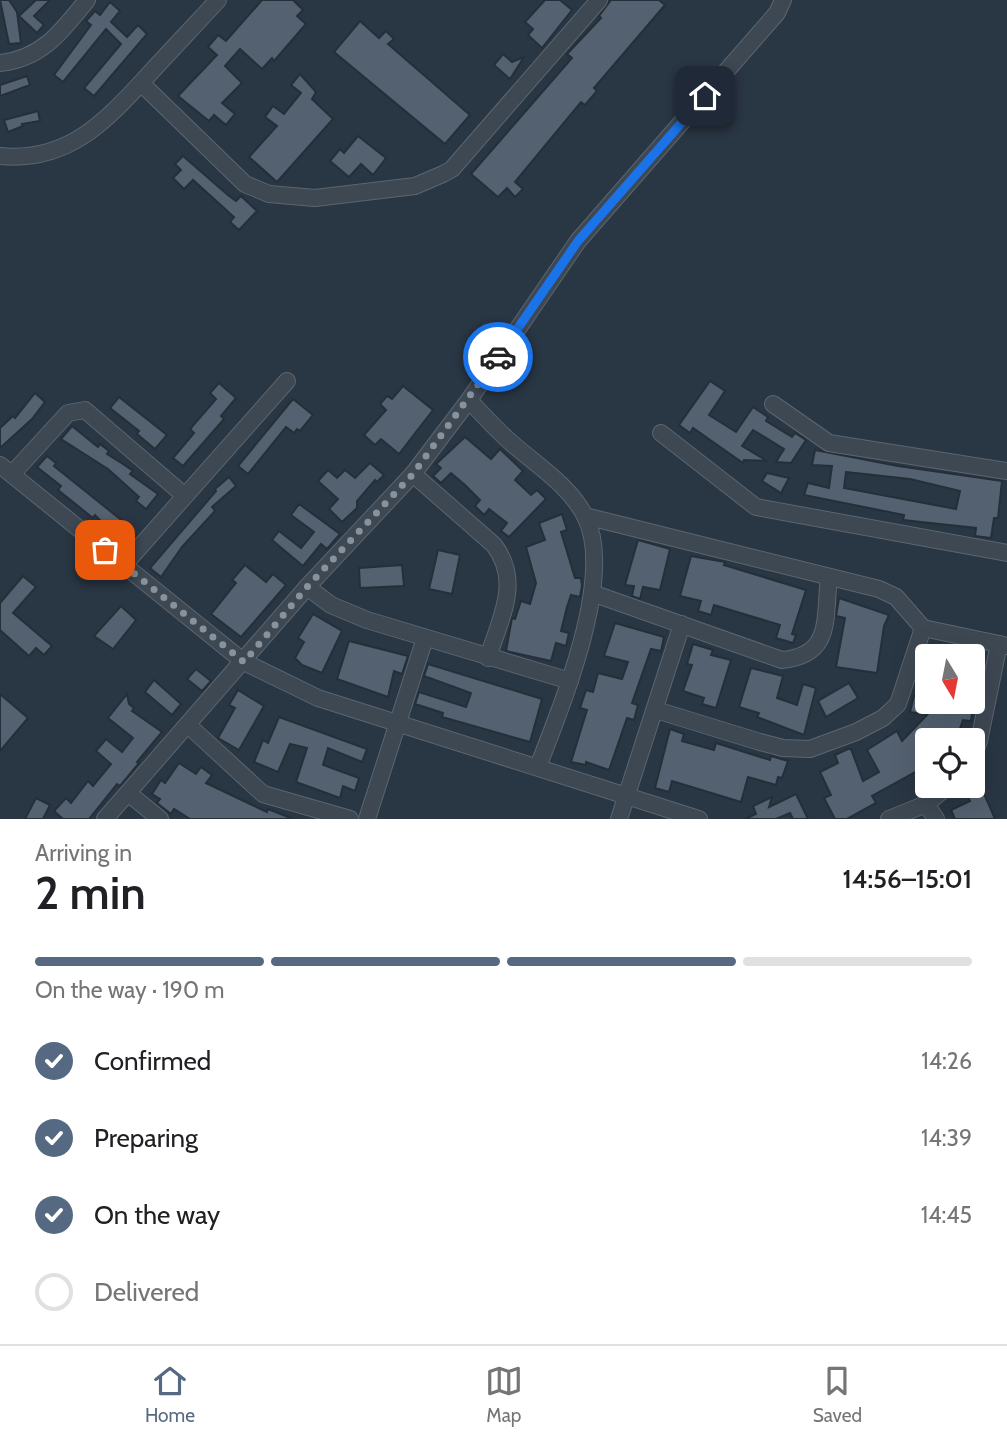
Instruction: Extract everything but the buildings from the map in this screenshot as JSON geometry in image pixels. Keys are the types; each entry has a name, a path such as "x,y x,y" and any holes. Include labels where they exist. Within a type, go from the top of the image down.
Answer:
{"street":[{"path":"0,63 12,62 47,47 87,0"},
{"path":"0,156 24,158 75,142 102,124 218,0"},
{"path":"141,83 245,184 257,191 285,197 315,198 415,186 452,169 599,0"},
{"path":"105,819 307,587 413,474 469,400 578,241 777,13 783,0"},
{"path":"123,566 287,381"},
{"path":"469,400 507,439 561,485 585,516 596,549 592,593 570,681 538,767"},
{"path":"773,404 829,443 1007,471"},
{"path":"185,496 85,410 68,413 6,470 244,662 318,698 699,819"},
{"path":"661,433 756,507 1007,553"},
{"path":"413,474 494,545 503,557 509,572 509,589 488,658"},
{"path":"585,516 879,589 896,597 923,628 1003,645 982,728"},
{"path":"592,593 782,660 801,658 815,650 823,633 829,577"},
{"path":"307,587 331,605 367,620 570,681"},
{"path":"619,819 682,624"},
{"path":"656,710 783,748 810,749 856,732 883,718 898,704 923,628"},
{"path":"367,819 425,638"},
{"path":"188,725 263,794 350,819"},
{"path":"128,793 160,819"},
{"path":"889,819 926,804 933,798"},
{"path":"926,804 936,819"}],"way so far":[{"path":"105,550 244,662 307,587 413,474 498,357"}],"route":[{"path":"498,357 578,241 705,96"}]}
